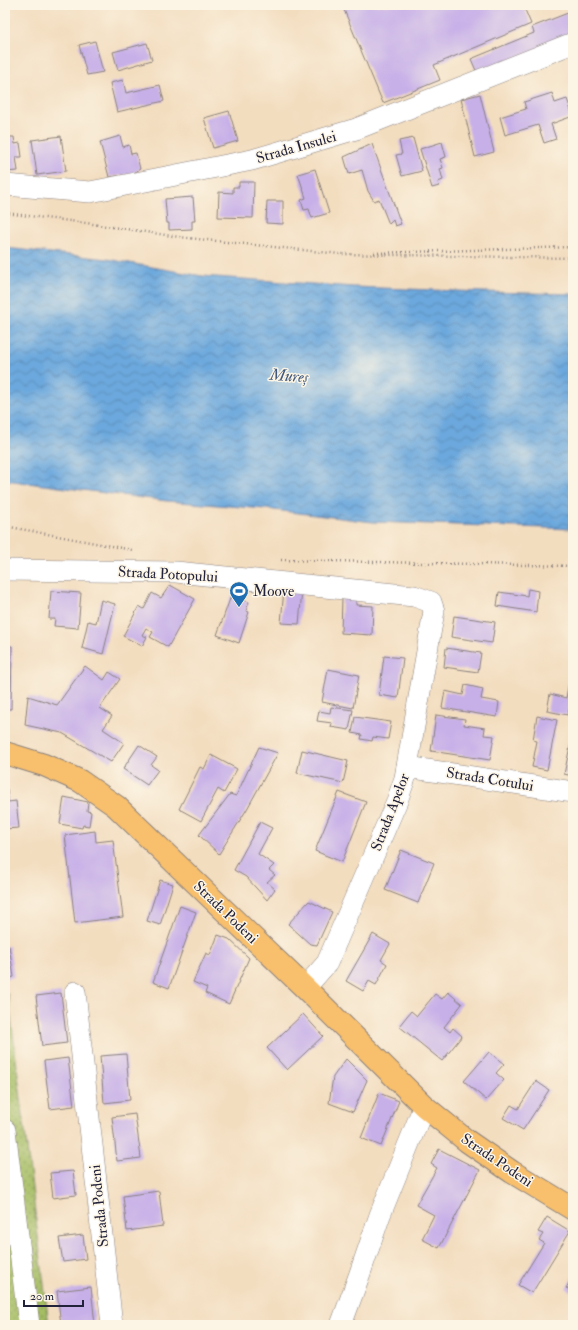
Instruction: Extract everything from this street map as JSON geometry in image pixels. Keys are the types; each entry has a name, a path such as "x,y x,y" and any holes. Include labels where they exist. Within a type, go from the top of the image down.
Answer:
{"main road":[{"name":"Strada Podeni","path":"5,753 44,765 80,781 116,806 305,988 424,1106 467,1141 512,1172 573,1209"}],"street":[{"name":"Strada Insulei","path":"5,185 90,192 252,160 356,129 573,43"},
{"name":"Strada Potopului","path":"5,570 176,572 414,596 426,600"},
{"name":"Strada Apelor","path":"305,988 327,963 398,801 405,778 434,611 431,602 426,600"},
{"name":"Strada Cotului","path":"407,767 573,792"},
{"name":"Strada Podeni","path":"75,992 112,1325"},
{"path":"341,1325 380,1215 424,1106"},
{"path":"5,1130 11,1225 29,1325"}],"path":[{"path":"5,213 86,223 179,238 340,254 573,258"},
{"path":"340,254 573,247"},
{"path":"5,526 136,550"},
{"path":"275,560 573,566"}],"green space":[{"path":"8,994 49,1325 5,1325 5,995"}],"water":[{"name":"Mureș","path":"5,248 107,259 202,276 354,287 573,294 573,529 373,522 266,509 167,501 5,480"}],"building":[{"path":"342,5 523,5 531,24 434,65 440,80 383,103"},
{"path":"573,11 573,37 478,75 471,59 534,33 532,27"},
{"path":"95,41 103,72 87,75 79,45"},
{"path":"147,43 152,60 118,70 113,52"},
{"path":"123,80 126,93 160,85 164,101 117,112 110,83"},
{"path":"552,93 555,103 567,99 573,116 551,124 556,139 544,143 538,125 505,135 500,117 526,109 524,102"},
{"path":"480,94 494,152 475,157 461,99"},
{"path":"229,111 238,141 213,148 204,118"},
{"path":"61,136 66,171 37,175 32,140"},
{"path":"120,136 123,147 129,145 131,154 136,153 140,169 132,174 109,177 100,142"},
{"path":"5,137 14,137 15,144 20,143 22,157 16,157 18,171 5,172"},
{"path":"413,138 422,171 402,176 396,155 402,154 399,141"},
{"path":"442,142 446,157 440,159 443,168 440,169 443,180 438,182 439,186 432,188 420,149"},
{"path":"372,144 401,224 395,226 393,220 389,224 379,199 374,201 368,191 362,170 349,174 344,157"},
{"path":"315,169 329,213 312,218 309,209 304,210 301,200 306,198 298,174"},
{"path":"239,182 254,182 253,218 218,217 219,192 233,193 233,187 239,187"},
{"path":"193,197 195,221 192,221 192,229 169,230 165,199"},
{"path":"267,201 283,201 283,224 266,223"},
{"path":"170,585 195,599 168,647 150,637 153,632 146,628 142,635 147,637 142,646 123,636 139,606 144,609 152,593 161,598"},
{"path":"284,589 302,590 299,624 281,623"},
{"path":"528,589 538,591 536,612 497,606 499,592 527,596"},
{"path":"51,591 81,593 78,628 54,626 55,619 49,619"},
{"path":"231,596 249,602 246,611 249,612 239,643 217,635"},
{"path":"342,598 356,598 356,605 373,606 372,635 341,633"},
{"path":"101,600 115,604 103,654 82,648 88,621 96,623"},
{"path":"454,616 495,622 492,643 451,637"},
{"path":"5,646 12,646 11,709 5,709"},
{"path":"446,648 481,653 478,672 444,667"},
{"path":"384,656 403,658 398,698 379,695"},
{"path":"85,666 104,680 109,672 120,679 100,708 112,716 103,729 124,743 111,762 62,733 25,725 28,696 57,705"},
{"path":"328,669 359,675 353,708 322,702"},
{"path":"569,682 573,683 573,699 571,699 568,715 547,711 550,694 566,698"},
{"path":"465,685 483,689 481,699 499,702 497,717 442,708 445,691 463,695"},
{"path":"331,707 353,710 349,730 331,727 332,723 317,721 319,711 330,713"},
{"path":"436,715 465,719 464,725 485,728 484,735 494,736 490,760 431,751"},
{"path":"537,716 557,720 547,770 532,767 537,741 533,740"},
{"path":"355,717 391,722 388,739 373,737 372,741 361,739 362,735 352,733"},
{"path":"571,742 573,743 573,776 564,774"},
{"path":"139,745 157,757 151,765 158,770 147,785 123,769"},
{"path":"259,747 278,753 247,809 219,854 199,835 230,794 236,796"},
{"path":"302,750 348,761 343,783 297,773"},
{"path":"211,755 237,769 224,793 218,789 201,821 179,809 200,767 204,769"},
{"path":"5,789 7,789 8,802 16,801 19,828 5,829"},
{"path":"339,792 366,802 342,862 315,851"},
{"path":"64,797 88,802 87,811 91,812 89,826 83,825 82,828 60,824"},
{"path":"260,822 272,828 258,854 274,865 269,870 275,875 267,882 275,889 267,900 246,877 234,870"},
{"path":"95,831 96,842 113,840 123,917 75,923 65,835"},
{"path":"401,850 434,863 418,903 385,890"},
{"path":"160,880 173,884 160,925 147,921"},
{"path":"309,901 332,912 317,945 310,944 288,924"},
{"path":"180,906 196,912 169,988 153,982"},
{"path":"373,934 390,944 381,960 387,964 376,985 369,981 363,991 346,981"},
{"path":"218,935 229,939 249,958 229,1004 205,993 207,988 193,982 206,953 210,955"},
{"path":"9,946 14,977 5,979 5,947"},
{"path":"448,992 462,1004 444,1027 450,1032 453,1028 462,1036 442,1061 399,1026 411,1011 417,1016 435,994 442,999"},
{"path":"61,993 67,1043 42,1046 36,996"},
{"path":"303,1014 323,1036 287,1070 267,1048"},
{"path":"489,1052 504,1064 496,1073 504,1080 486,1100 464,1081"},
{"path":"126,1054 130,1100 104,1103 100,1056"},
{"path":"68,1058 74,1106 50,1109 44,1061"},
{"path":"346,1059 367,1080 353,1112 329,1103 333,1077"},
{"path":"536,1081 549,1090 523,1130 503,1118 511,1105 518,1109"},
{"path":"379,1093 399,1101 381,1146 361,1138"},
{"path":"135,1114 141,1158 117,1161 112,1117"},
{"path":"439,1149 480,1170 439,1248 422,1239 434,1215 416,1205 437,1168 431,1164"},
{"path":"73,1171 76,1195 53,1198 50,1173"},
{"path":"159,1191 163,1226 127,1231 123,1196"},
{"path":"547,1217 570,1231 532,1293 518,1285 544,1243 539,1240 543,1234 538,1232"},
{"path":"83,1235 86,1259 63,1262 59,1238"},
{"path":"573,1277 573,1292 566,1288"},
{"path":"91,1287 95,1325 61,1325 57,1291"}],"place":[{"name":"Moove","path":"239,608"}]}
